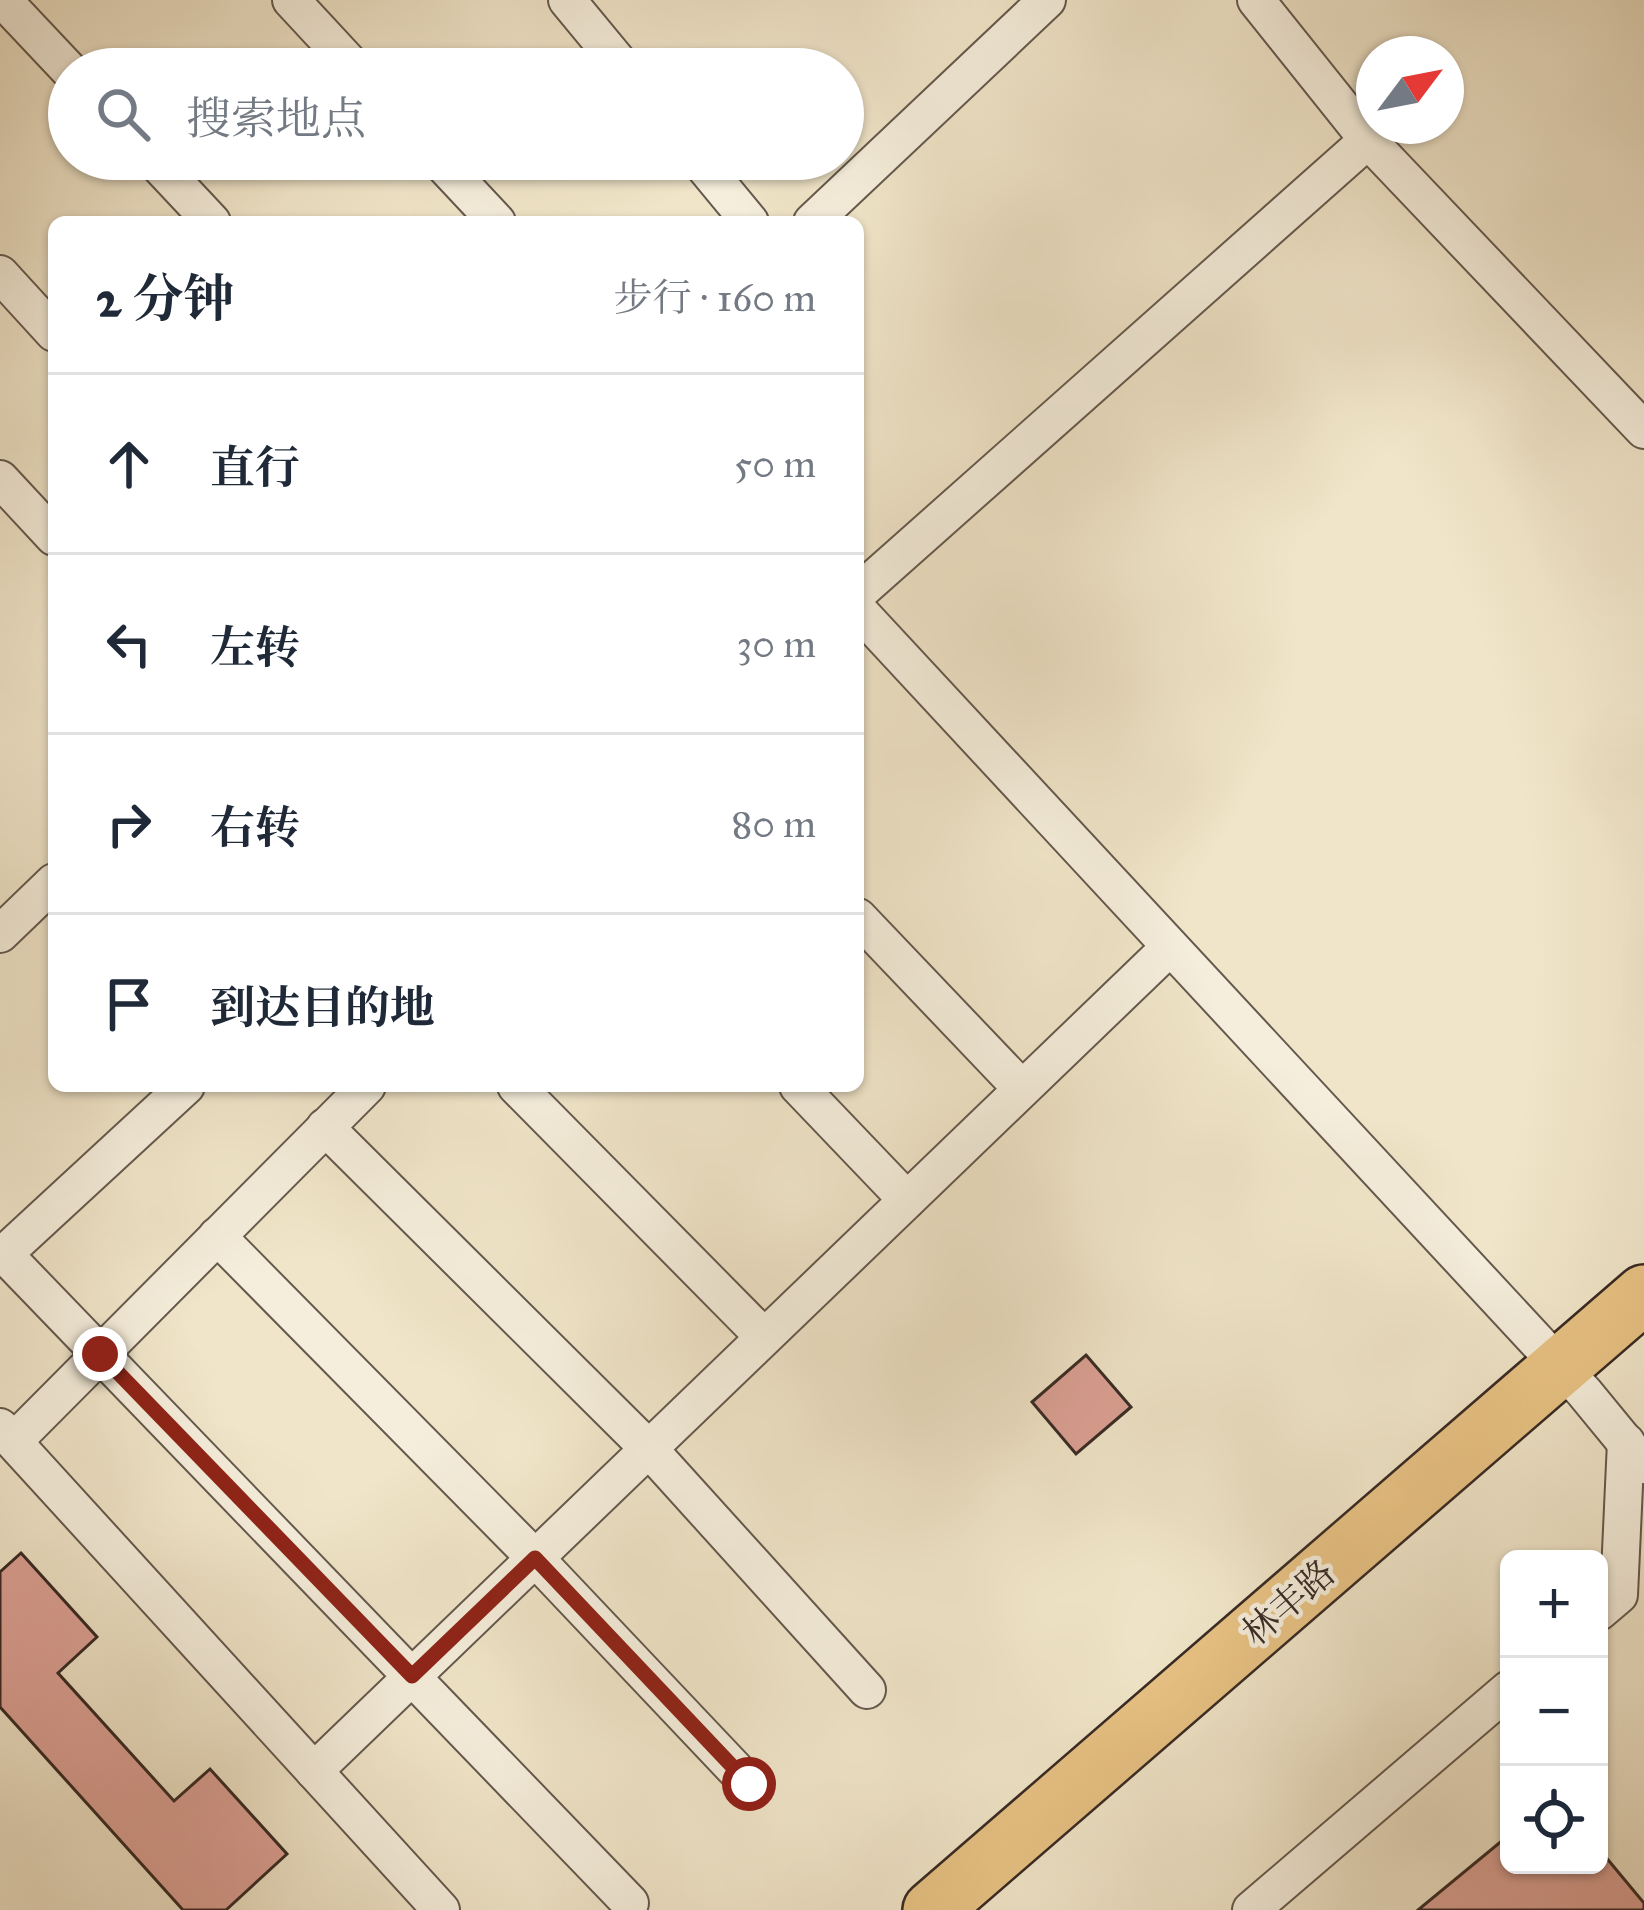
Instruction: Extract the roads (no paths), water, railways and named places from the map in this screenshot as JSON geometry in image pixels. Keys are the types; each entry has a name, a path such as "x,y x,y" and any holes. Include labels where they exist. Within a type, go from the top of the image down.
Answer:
{"main road":[{"name":"林丰路","path":"988,1910 1572,1379 1644,1294"},
{"name":"林丰路","path":"932,1910 1572,1379 1644,1340"}],"street":[{"path":"2,0 48,48"},
{"path":"291,0 336,48"},
{"path":"567,0 607,48"},
{"path":"864,173 1047,0"},
{"path":"1256,0 1356,125"},
{"path":"864,588 1363,144"},
{"path":"1372,144 1644,430"},
{"path":"173,180 206,216"},
{"path":"458,180 491,216"},
{"path":"715,180 745,216"},
{"path":"818,216 856,180"},
{"path":"0,274 48,326"},
{"path":"0,479 48,531"},
{"path":"864,616 1572,1379 1635,1454 1619,1594 1608,1604"},
{"path":"0,934 48,888"},
{"path":"864,923 1022,1089"},
{"path":"314,1771 1170,947"},
{"path":"180,1092 4,1254 631,1903"},
{"path":"361,1092 100,1354 7,1434 442,1910"},
{"path":"522,1092 764,1337"},
{"path":"804,1092 907,1200"},
{"path":"325,1127 649,1449 867,1690"},
{"path":"218,1236 749,1784"},
{"path":"1251,1910 1500,1697"}]}
